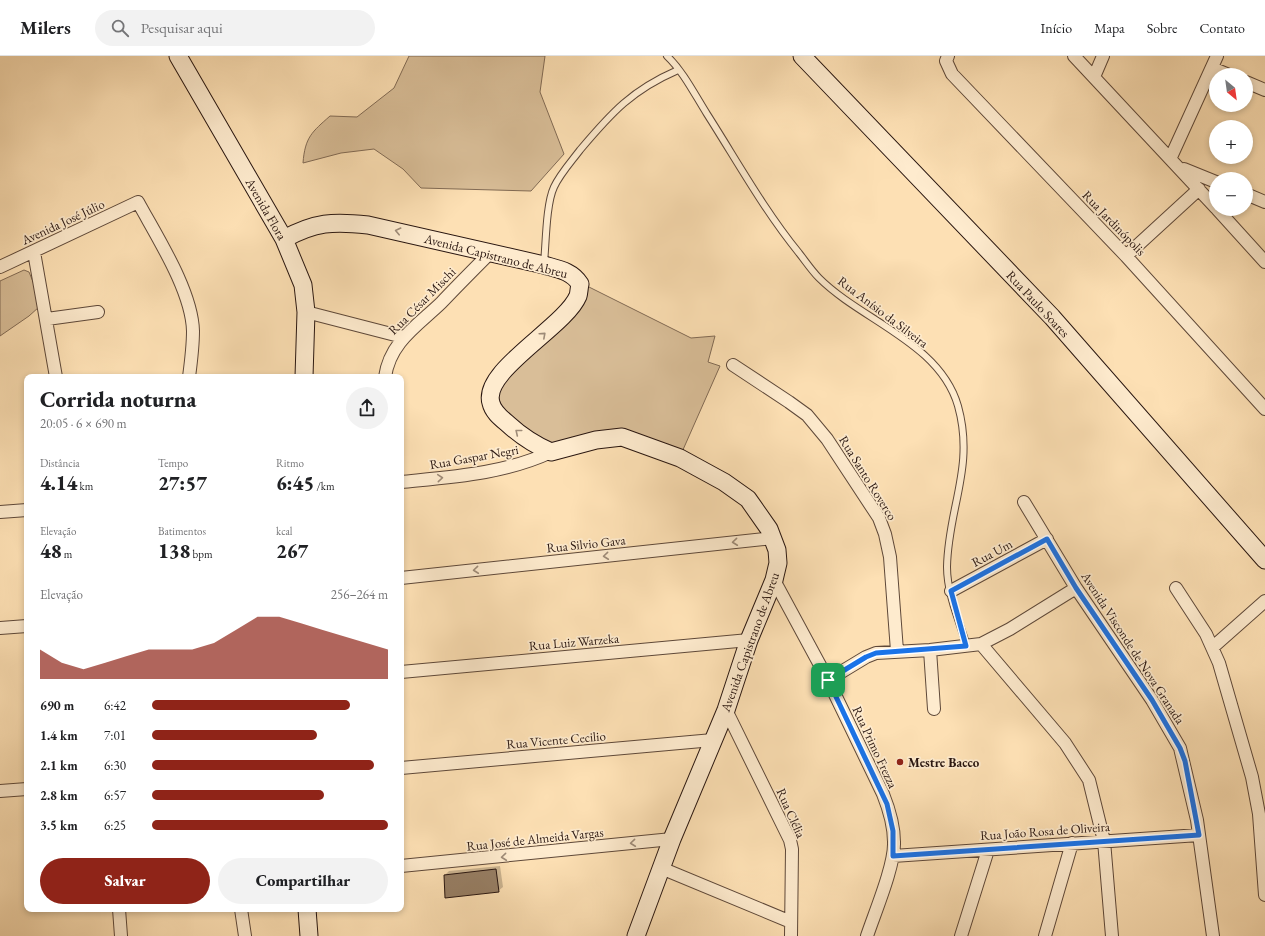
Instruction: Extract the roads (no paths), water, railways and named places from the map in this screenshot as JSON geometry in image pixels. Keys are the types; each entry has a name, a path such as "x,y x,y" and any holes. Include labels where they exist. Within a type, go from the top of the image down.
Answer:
{"street":[{"name":"Avenida Flora","path":"178,56 284,239 303,285 306,312 304,374"},
{"name":"Rua Paulo Soares","path":"802,56 1052,318 1265,560"},
{"name":"Rua Jardinópolis","path":"948,56 946,60 952,74 1126,256 1265,409"},
{"path":"1074,56 1171,157 1209,200"},
{"path":"1094,77 1103,56"},
{"path":"1212,68 1217,56"},
{"path":"1171,157 1209,75"},
{"path":"1253,85 1265,90"},
{"path":"1180,168 1209,179"},
{"path":"1126,256 1199,189"},
{"path":"1253,197 1265,202"},
{"name":"Avenida José Júlio","path":"0,267 138,202 164,249 188,301 193,330 189,374"},
{"path":"1224,216 1265,262"},
{"name":"Avenida Capistrano de Abreu","path":"284,239 299,231 317,225 339,221 368,224 544,265 564,271 576,277 580,284 578,296 560,319 506,368 494,382 490,394 490,403 496,414 537,446 551,452 596,440 622,437 648,445 680,458 740,492 754,505 774,538 778,556 774,580 750,640 726,710 672,839 636,936"},
{"path":"34,252 56,374"},
{"name":"Rua César Mischi","path":"385,374 392,352 403,337 439,304 491,252"},
{"path":"47,319 98,312"},
{"path":"306,312 403,337"},
{"name":"Rua Santo Roverco","path":"733,365 789,402 807,416 838,454 879,518 885,534 890,557 897,651"},
{"name":"Rua Gaspar Negri","path":"404,482 461,476 518,465 551,452"},
{"name":"Avenida Visconde de Nova Granada","path":"1024,502 1076,588 1152,700 1180,748 1186,767 1199,835 1213,936"},
{"path":"0,512 24,510"},
{"name":"Rua Silvio Gava","path":"404,578 774,538"},
{"name":"Rua Um","path":"951,591 1047,539"},
{"name":"Rua Primo Frezza","path":"774,580 828,680 887,804 893,831 893,856 867,936"},
{"path":"828,680 871,654 897,651 930,650 981,644 1010,629 1076,588"},
{"path":"1176,588 1213,647 1219,663 1252,777 1259,814 1265,895"},
{"path":"1213,647 1265,601"},
{"path":"0,628 24,626"},
{"name":"Rua Luiz Warzeka","path":"404,672 750,640"},
{"path":"981,644 1065,743 1084,771 1092,787 1104,841 1112,936"},
{"path":"930,650 934,710"},
{"name":"Rua Clélia","path":"726,710 790,840 792,877 790,922 791,936"},
{"name":"Rua Vicente Cecilio","path":"404,768 713,740"},
{"path":"0,792 24,789"},
{"name":"Rua João Rosa de Oliveira","path":"893,856 1199,835"},
{"name":"Rua José de Almeida Vargas","path":"404,866 672,839"},
{"path":"1045,936 1072,843"},
{"path":"961,936 988,850"},
{"path":"661,868 790,922"},
{"path":"119,912 121,936"},
{"path":"241,912 245,936"},
{"path":"307,912 309,936"}],"lane":[{"name":"Rua Anísio da Silveira","path":"667,56 678,70 778,228 819,278 867,316 904,338 937,368 953,393 964,435 964,453 962,474 948,556 948,575 966,646"},
{"path":"544,265 553,188 568,165 602,124 628,98 653,81 678,70"}],"place":[{"name":"Mestre Bacco","path":"900,762"}]}
